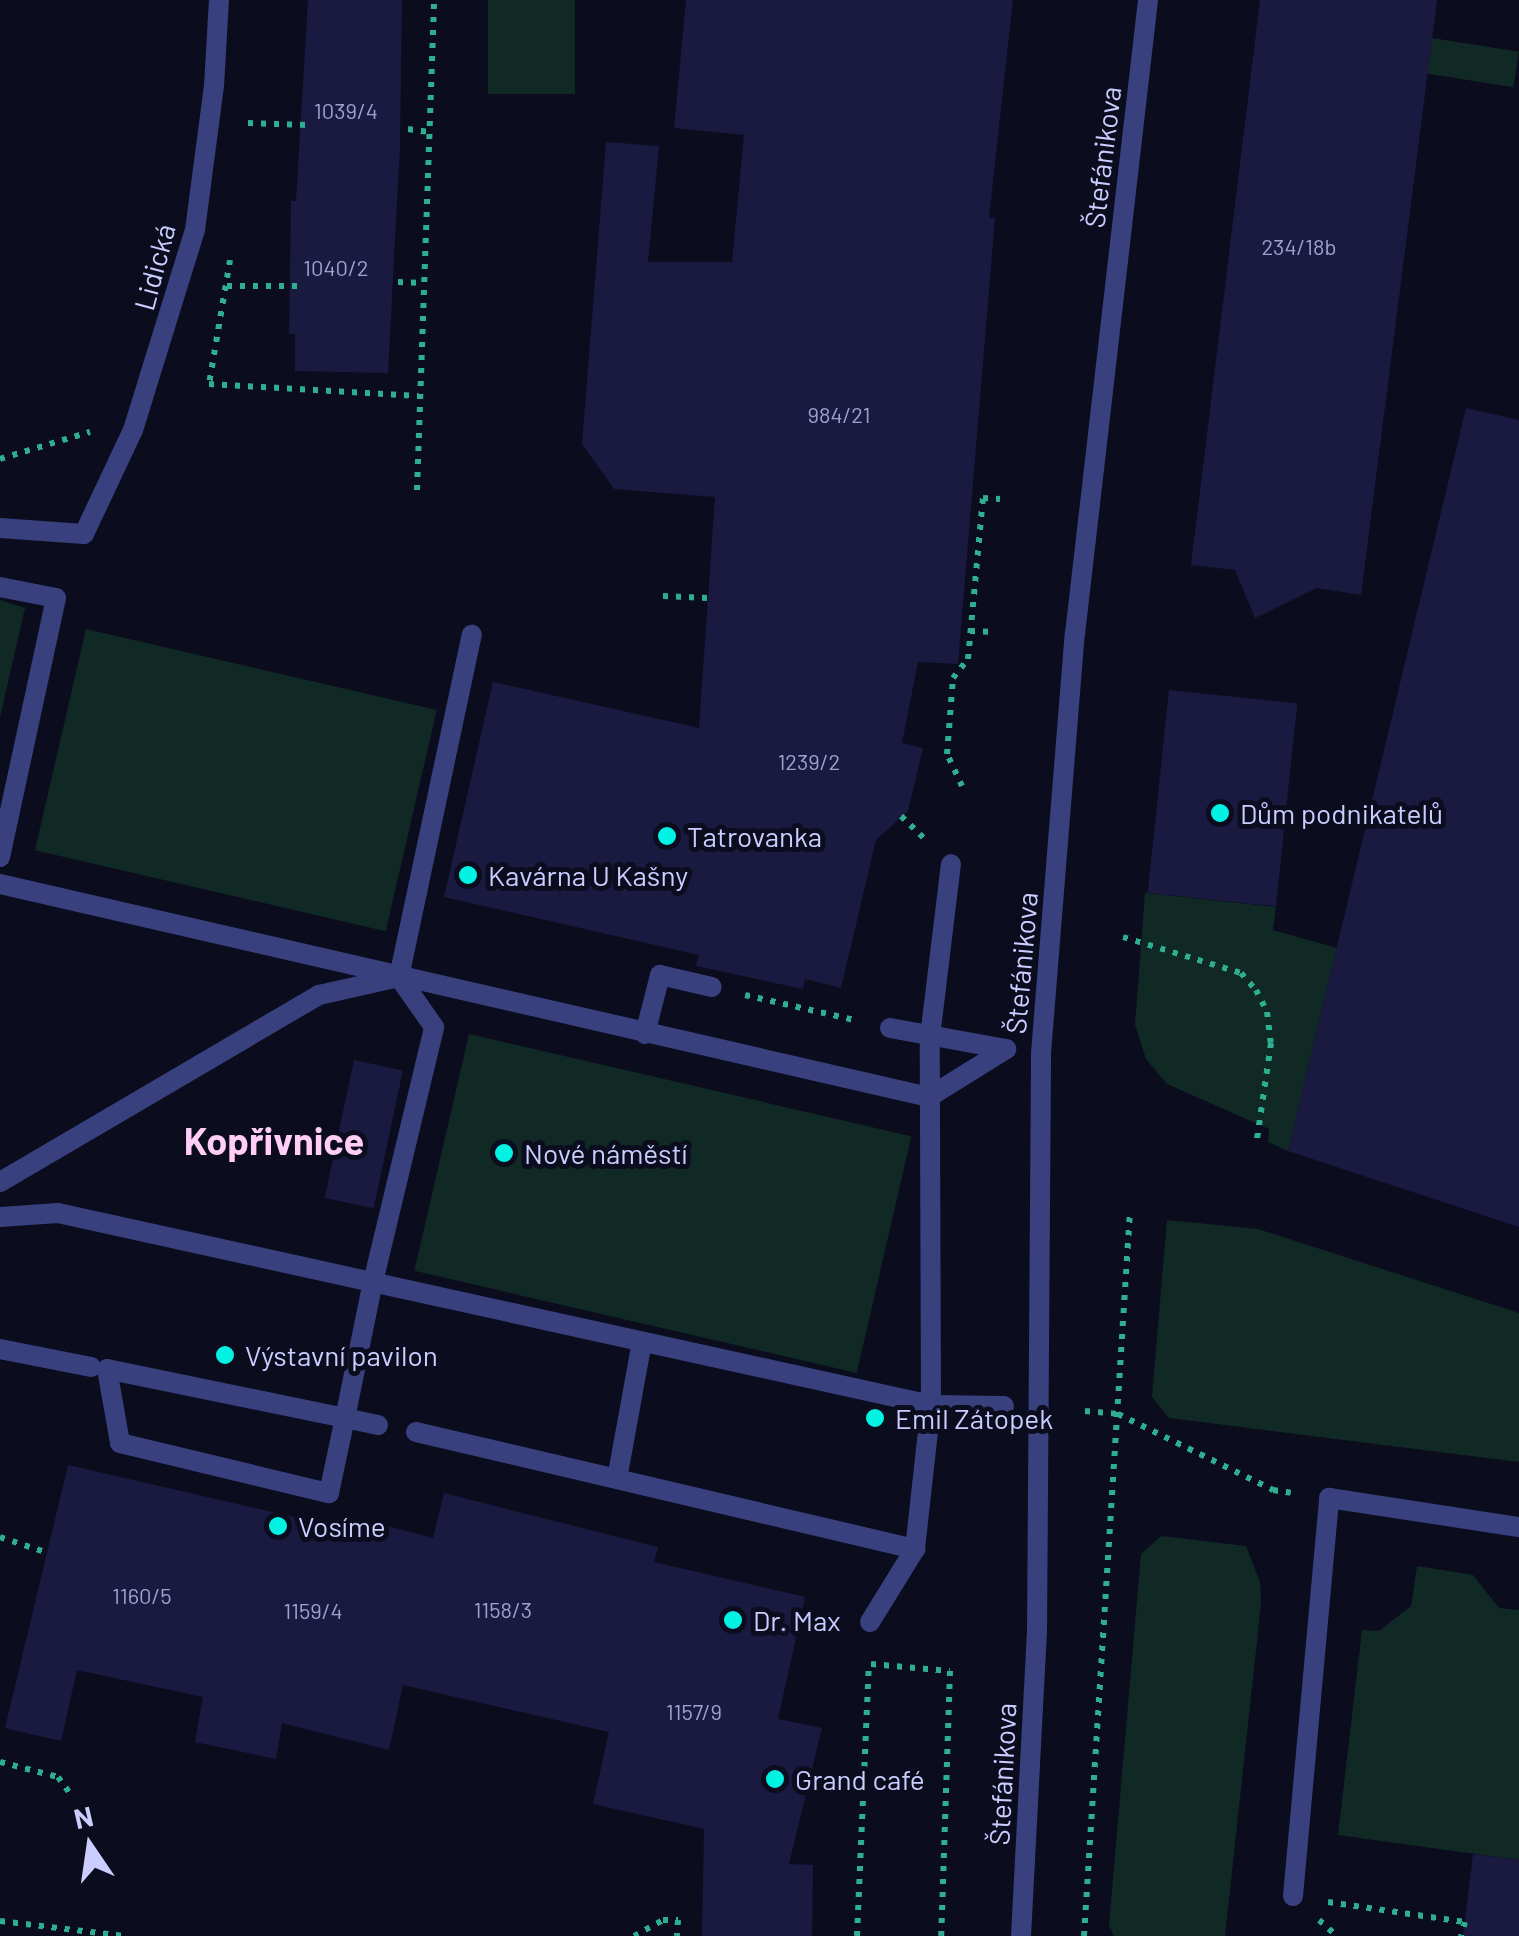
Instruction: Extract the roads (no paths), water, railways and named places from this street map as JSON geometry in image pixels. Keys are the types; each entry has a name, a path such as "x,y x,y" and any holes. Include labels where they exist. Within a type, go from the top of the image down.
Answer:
{"street":[{"name":"Lidická","path":"0,528 84,534 133,430 195,230 214,86 219,0"},
{"name":"Štefánikova","path":"1022,1936 1037,1633 1041,1053 1075,634 1148,0"},
{"path":"0,586 56,598 6,788 0,857"},
{"path":"378,1425 345,1418 106,1369 120,1443 329,1494 345,1418 373,1282 434,1027 399,977 472,635"},
{"path":"870,1622 915,1549 931,1405 930,1037 951,864"},
{"path":"0,884 930,1097 1006,1049 890,1028"},
{"path":"645,1034 660,975 712,988"},
{"path":"0,1182 320,995 399,977"},
{"path":"0,1218 58,1213 931,1405 1004,1406"},
{"path":"616,1479 642,1342"},
{"path":"0,1348 90,1367"},
{"path":"416,1432 915,1549"},
{"path":"1293,1896 1329,1498 1519,1527"}],"place":[{"name":"Dům podnikatelů","path":"1220,813"},
{"name":"Tatrovanka","path":"667,836"},
{"name":"Kavárna U Kašny","path":"468,875"},
{"name":"Nové náměstí","path":"504,1153"},
{"name":"Výstavní pavilon","path":"225,1355"},
{"name":"Emil Zátopek","path":"875,1418"},
{"name":"Vosíme","path":"278,1526"},
{"name":"Dr. Max","path":"733,1620"},
{"name":"Grand café","path":"775,1779"}],"district":[{"name":"Kopřivnice","path":"274,1141"}]}
